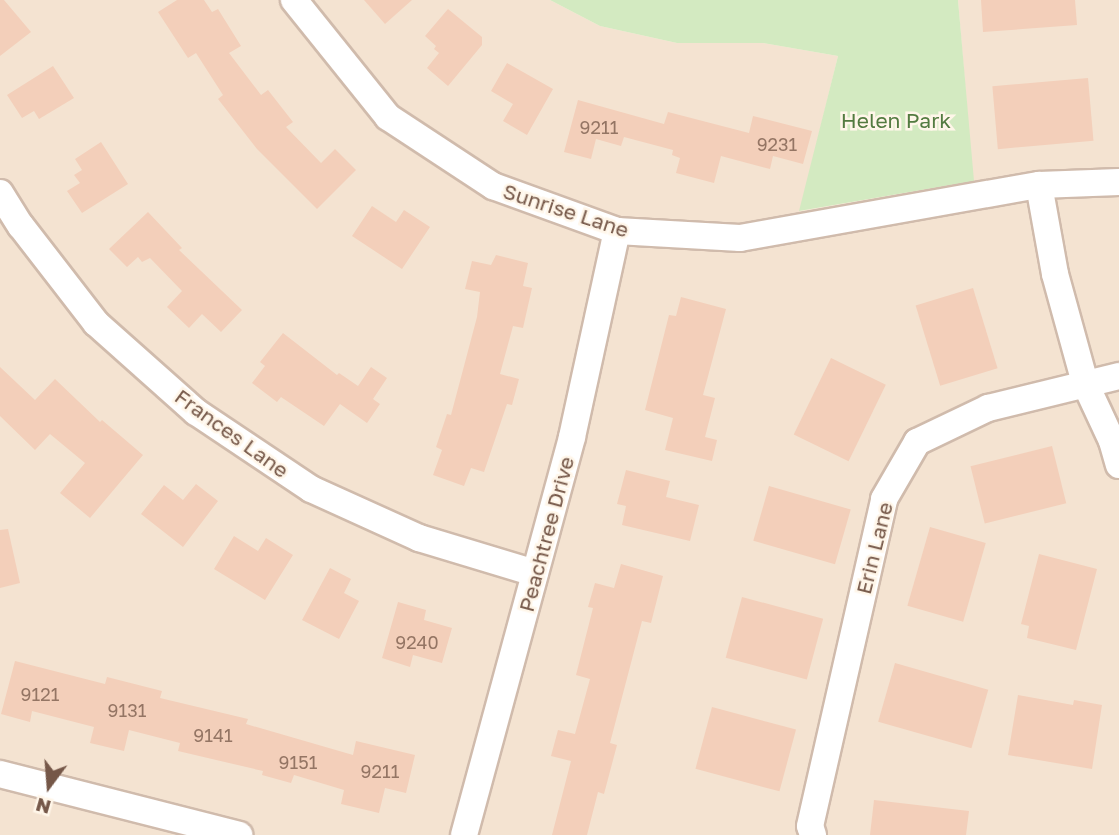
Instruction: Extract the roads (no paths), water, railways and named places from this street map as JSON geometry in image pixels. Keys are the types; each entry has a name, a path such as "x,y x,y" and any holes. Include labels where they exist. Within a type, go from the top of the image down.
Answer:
{"street":[{"name":"Sunrise Lane","path":"294,0 388,117 493,186 617,231 740,238 1039,185 1119,181"},
{"path":"1039,185 1055,274 1085,383 1112,441 1119,465"},
{"name":"Frances Lane","path":"0,193 21,226 96,323 195,412 311,489 419,538 535,573"},
{"name":"Peachtree Drive","path":"464,835 572,437 617,231"},
{"name":"Erin Lane","path":"813,835 810,826 884,499 917,442 988,408 1119,376"},
{"path":"0,774 239,835"}],"park label":[{"name":"Helen Park","path":"896,120"}]}
